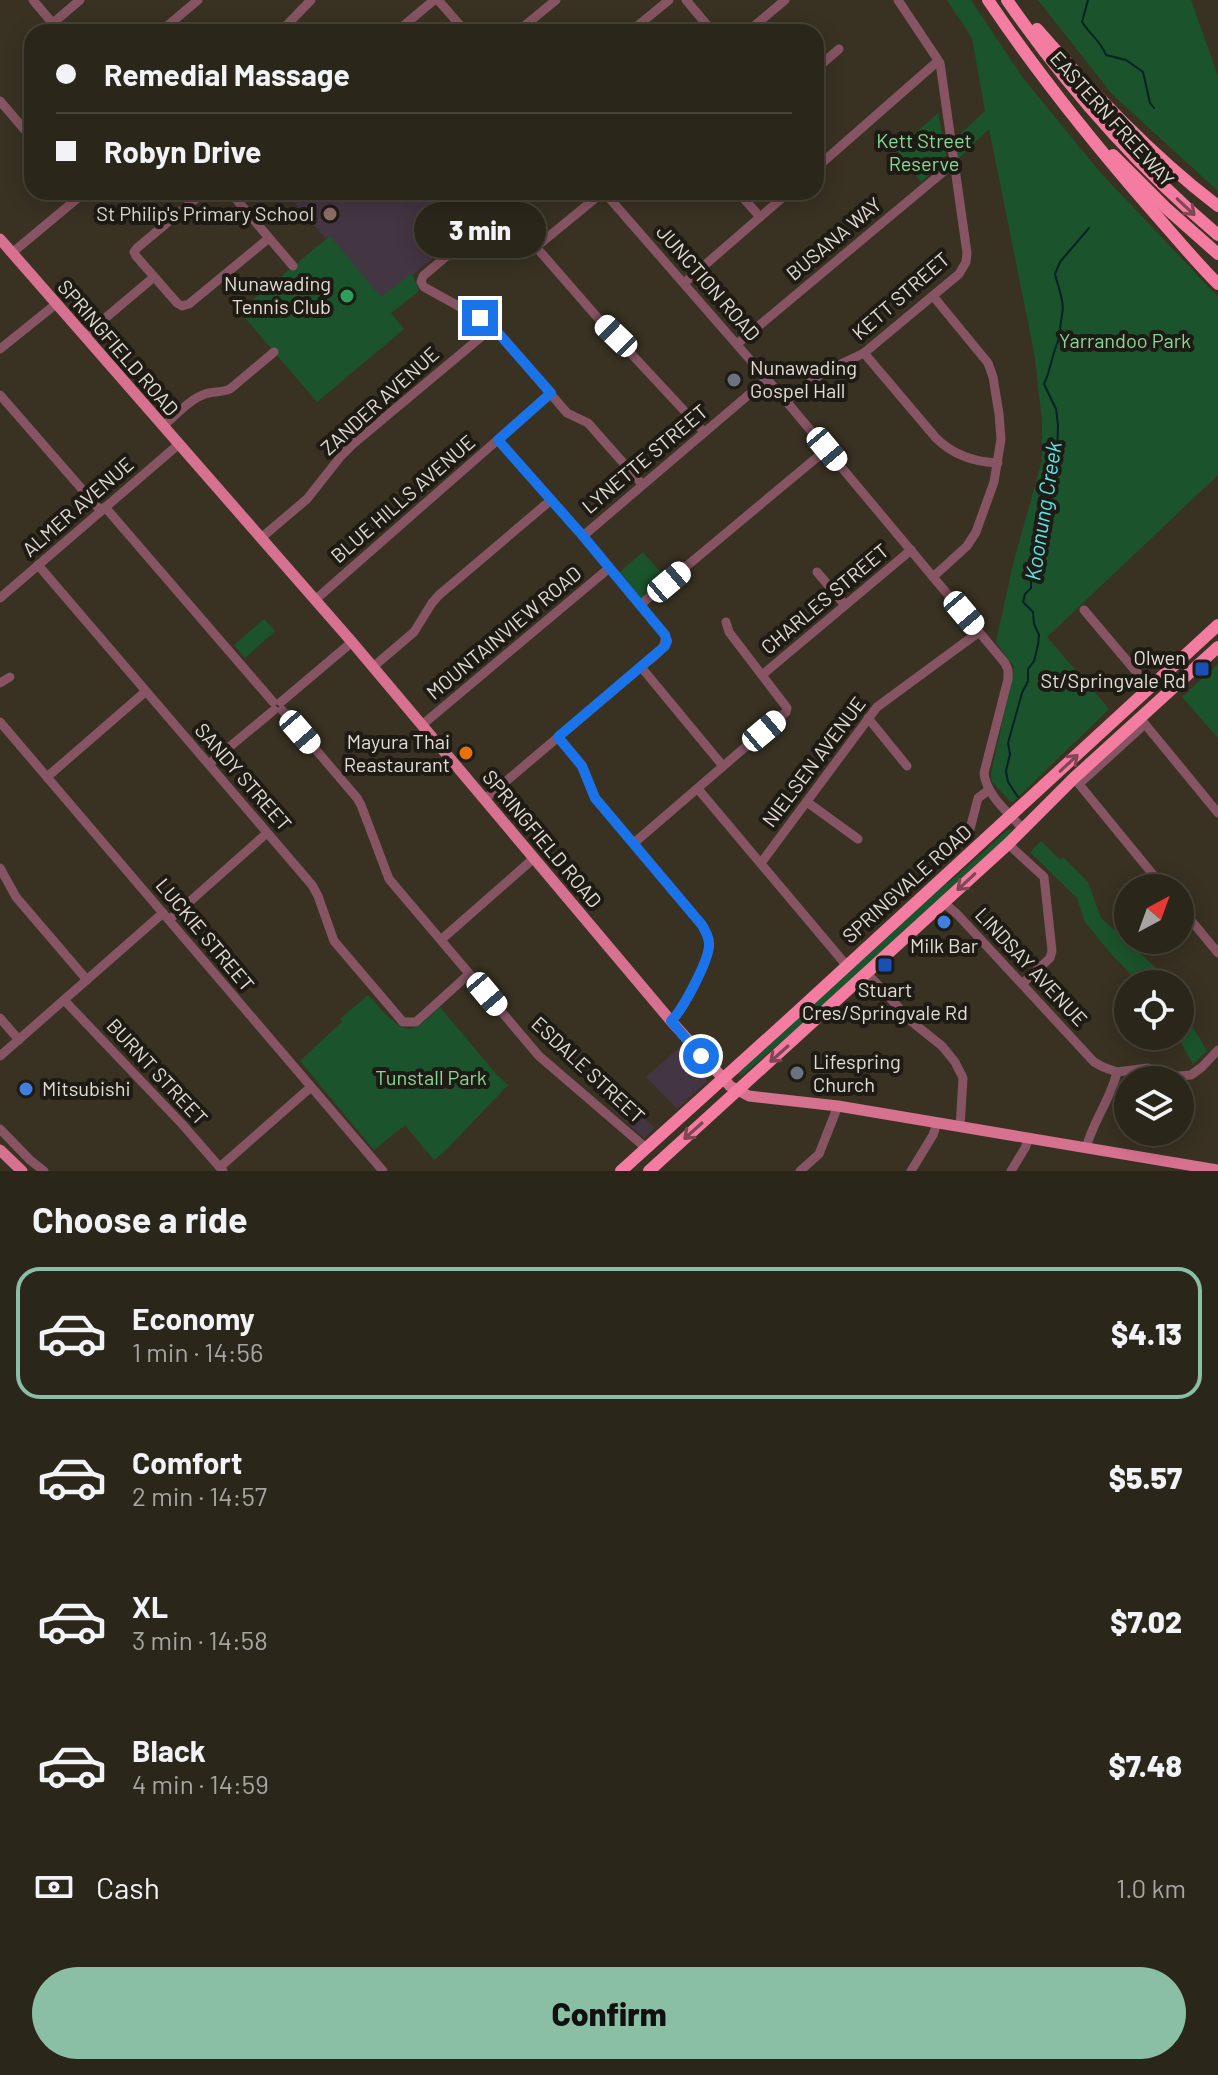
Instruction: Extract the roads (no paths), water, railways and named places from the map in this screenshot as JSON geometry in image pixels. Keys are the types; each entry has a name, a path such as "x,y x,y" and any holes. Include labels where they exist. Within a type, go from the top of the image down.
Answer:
{"highway":[{"name":"EASTERN FREEWAY","path":"988,0 1095,136 1166,208 1218,254"},
{"path":"988,0 1076,121 1218,284"},
{"name":"EASTERN FREEWAY","path":"1010,0 1054,64 1095,113 1155,178 1218,235"},
{"path":"1010,0 1105,104 1218,206"},
{"name":"SPRINGVALE ROAD","path":"621,1171 1218,625"},
{"name":"SPRINGVALE ROAD","path":"649,1171 1143,721 1218,647"}],"main road":[{"name":"SPRINGFIELD ROAD","path":"0,239 352,642 722,1080 737,1091 765,1099 838,1106 1185,1168 1218,1170"},
{"path":"0,1150 20,1169"}],"street":[{"path":"33,0 53,23 80,0"},
{"path":"170,24 198,0"},
{"path":"288,24 311,0"},
{"path":"406,24 436,0 458,24"},
{"path":"527,24 556,0"},
{"path":"640,24 669,0"},
{"path":"686,0 706,24"},
{"path":"756,24 785,0"},
{"name":"KETT STREET","path":"786,401 824,372 864,353 959,274 966,262 955,162 938,61 898,0"},
{"path":"824,62 839,49"},
{"path":"825,160 938,61"},
{"path":"0,101 24,129"},
{"name":"BUSANA WAY","path":"737,344 955,162"},
{"path":"12,253 75,200"},
{"path":"195,200 134,252 182,306 189,304 269,238"},
{"path":"237,200 293,266"},
{"path":"536,247 594,200"},
{"name":"JUNCTION ROAD","path":"611,200 827,449 1005,663 1008,679 984,773 989,790"},
{"path":"745,200 760,217"},
{"path":"684,283 780,200"},
{"path":"642,484 588,423 567,413 493,327 424,287 421,282 423,276 503,209 597,317 704,432"},
{"path":"84,336 154,277"},
{"path":"933,296 988,363 993,377 1001,439 994,482 976,532 967,546 933,577"},
{"path":"0,349 56,304"},
{"name":"ZANDER AVENUE","path":"261,538 307,499 353,444 493,327"},
{"path":"163,426 200,397 230,389 274,352"},
{"path":"864,353 948,450 963,457 998,463"},
{"name":"LYNETTE STREET","path":"583,536 767,379"},
{"name":"BLUE HILLS AVENUE","path":"315,600 551,393"},
{"name":"ESDALE STREET","path":"0,395 357,798 389,879 539,1056 646,1148"},
{"path":"485,799 641,667 667,641 583,536 498,440"},
{"name":"ALMER AVENUE","path":"0,598 179,444"},
{"path":"640,605 827,449"},
{"path":"373,667 414,632 439,595 551,500"},
{"name":"CHARLES STREET","path":"762,675 911,550"},
{"name":"SANDY STREET","path":"38,565 312,885 334,941 403,1022 416,1022 469,974"},
{"name":"MOUNTAINVIEW ROAD","path":"422,725 608,569"},
{"path":"817,572 845,605"},
{"path":"1084,610 1150,688"},
{"path":"634,843 786,712 787,708 729,632 726,622"},
{"name":"NIELSEN AVENUE","path":"761,863 883,701 979,632"},
{"path":"209,764 352,642"},
{"path":"641,667 723,766"},
{"path":"0,683 10,677"},
{"path":"47,777 145,692"},
{"path":"868,718 907,766"},
{"path":"1143,721 1218,813"},
{"name":"LUCKIE STREET","path":"0,722 383,1171"},
{"path":"558,737 582,766 595,798 708,936 710,947 706,960 671,1021"},
{"path":"1077,781 1153,874"},
{"path":"698,789 847,966"},
{"path":"968,837 978,798 989,790 1023,829"},
{"path":"807,802 858,839"},
{"path":"0,1056 87,980 267,833"},
{"path":"1008,844 1044,877 1052,951 1050,958 1023,983"},
{"path":"442,939 534,858"},
{"path":"0,868 16,897 87,980"},
{"name":"LINDSAY AVENUE","path":"944,903 1023,983 1094,1062 1114,1071"},
{"path":"1194,924 1218,953"},
{"path":"867,973 912,1022 942,1046 955,1062 963,1078 960,1127"},
{"name":"BURNT STREET","path":"64,1000 222,1169"},
{"path":"0,1018 19,1040"},
{"path":"1194,1073 1218,1050"},
{"path":"1086,1148 1114,1084"},
{"path":"222,1169 311,1087"},
{"path":"800,1171 819,1154 838,1106"},
{"path":"911,1171 937,1123"},
{"path":"0,1129 42,1169"},
{"path":"1011,1171 1029,1138"},
{"path":"20,1169 42,1169"}],"waterway":[{"name":"Koonung Creek","path":"1088,0 1082,22 1106,55 1126,60 1143,72 1154,108"},
{"name":"Koonung Creek","path":"1018,797 1008,782 1008,743 1039,635 1033,612 1023,602 1031,588 1035,529 1051,467 1057,456 1056,409 1044,384 1061,335 1063,305 1055,274 1060,262 1089,228"}],"place":[{"name":"St Philip's Primary School","path":"330,214"},
{"name":"Nunawading Tennis Club","path":"347,296"},
{"name":"Nunawading Gospel Hall","path":"734,380"},
{"name":"Olwen St/Springvale Rd","path":"1202,669"},
{"name":"Mayura Thai Reastaurant","path":"466,753"},
{"name":"Milk Bar","path":"944,922"},
{"name":"Stuart Cres/Springvale Rd","path":"885,965"},
{"name":"Lifespring Church","path":"797,1073"},
{"name":"Mitsubishi","path":"26,1089"}],"park label":[{"name":"Kett Street Reserve","path":"924,152"},
{"name":"Yarrandoo Park","path":"1125,341"},
{"name":"Tunstall Park","path":"431,1078"}]}
